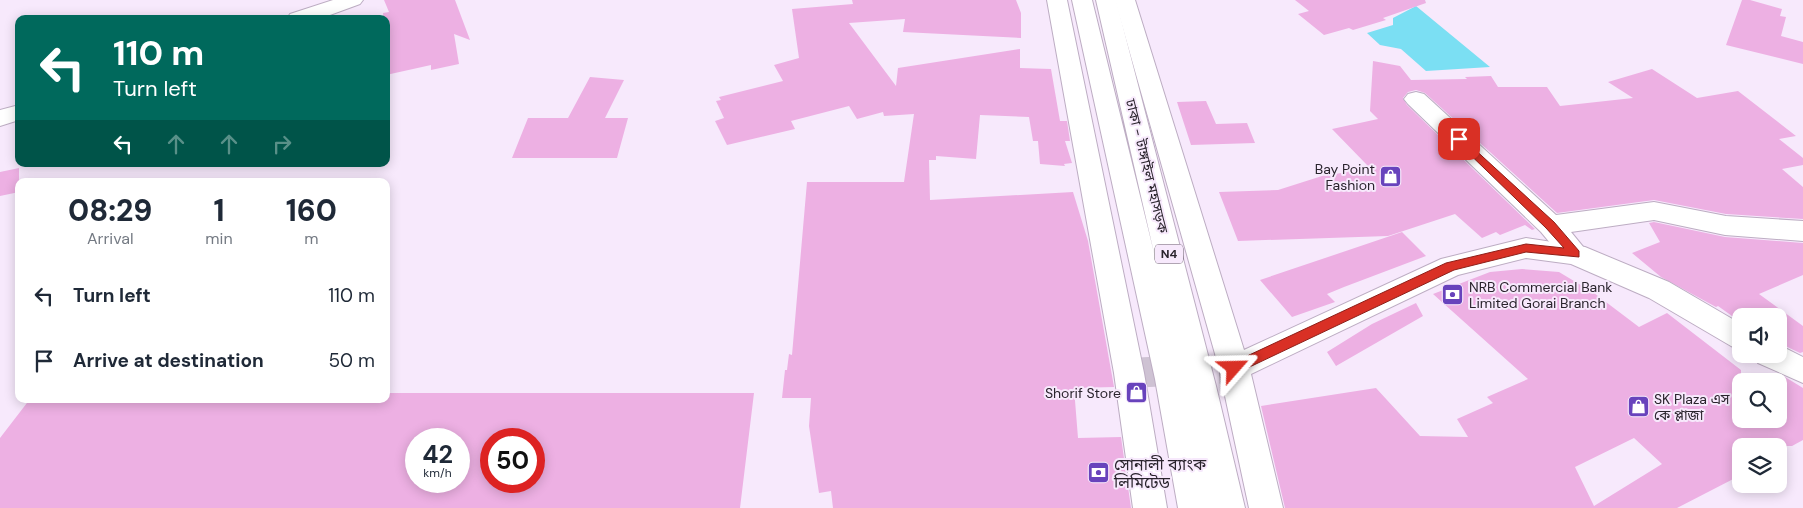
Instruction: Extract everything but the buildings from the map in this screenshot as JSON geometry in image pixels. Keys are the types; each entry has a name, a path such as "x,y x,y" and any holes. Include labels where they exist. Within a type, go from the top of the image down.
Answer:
{"main road":[{"path":"310,15 353,0"},
{"path":"1057,0 1129,373 1150,508"},
{"name":"ঢাকা - টাঙ্গাইল মহাসড়ক","path":"1082,0 1170,379 1195,508"},
{"name":"ঢাকা - টাঙ্গাইল মহাসড়ক","path":"1106,0 1201,386 1228,508"},
{"path":"1125,0 1234,368 1266,508"},
{"path":"1416,99 1550,225 1575,254"},
{"path":"0,118 15,113"},
{"path":"1550,225 1654,211 1713,221 1725,225 1803,231"},
{"path":"1234,368 1450,266 1526,248 1575,254 1659,290 1732,333"},
{"path":"1787,363 1803,371"}],"water":[{"path":"1416,6 1490,67 1426,71 1401,49 1380,45 1367,33 1393,25 1393,18"}],"tunnel":[{"path":"1129,373 1234,368"}],"place":[{"name":"Bay Point Fashion","path":"1391,177"},
{"name":"NRB Commercial Bank Limited Gorai Branch","path":"1453,295"},
{"name":"Shorif Store","path":"1137,393"},
{"name":"SK Plaza এস কে প্লাজা","path":"1638,407"},
{"name":"সোনালী ব্যাংক লিমিটেড","path":"1098,473"}],"route":[{"path":"1234,368 1450,266 1526,248 1575,254 1550,225 1459,139"}]}
